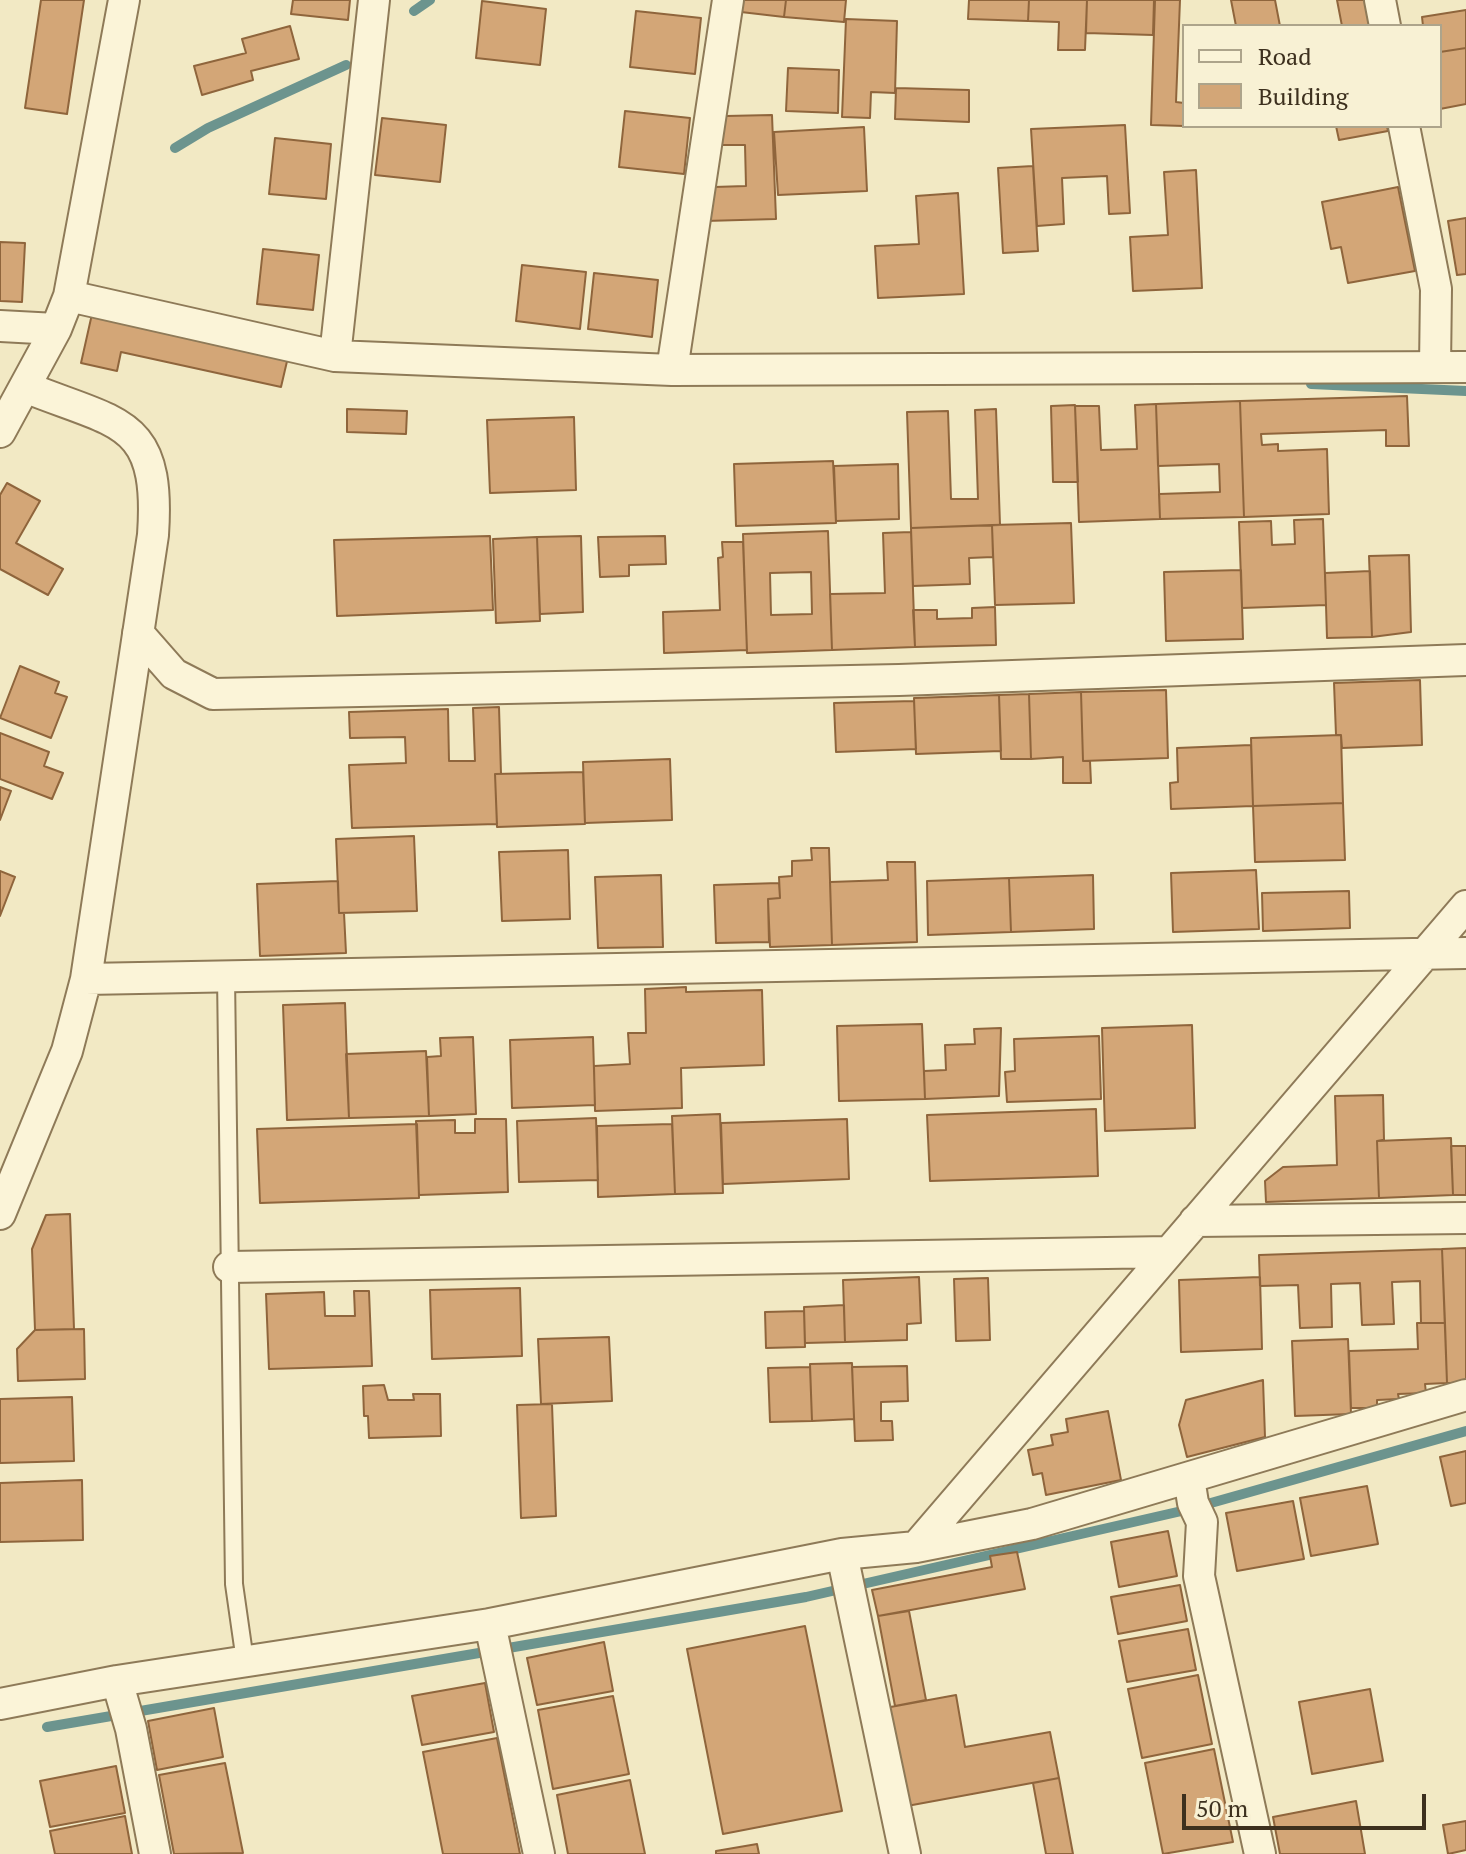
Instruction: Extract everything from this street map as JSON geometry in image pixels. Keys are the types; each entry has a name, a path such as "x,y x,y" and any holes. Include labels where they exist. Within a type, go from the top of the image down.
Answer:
{"street":[{"path":"0,432 56,329 69,296 124,0"},
{"path":"335,356 374,0"},
{"path":"672,370 728,0"},
{"path":"1380,0 1385,24"},
{"path":"1404,128 1436,289 1435,367"},
{"path":"69,296 335,356 672,370 1466,367"},
{"path":"0,326 56,329"},
{"path":"0,1214 67,1051 86,979 156,491 145,449 121,426 25,387"},
{"path":"138,633 174,674 213,694 899,680 1466,660"},
{"path":"916,1547 1466,906"},
{"path":"86,979 1466,953"},
{"path":"1195,1221 1466,1218"},
{"path":"229,1267 1169,1252"},
{"path":"0,1704 124,1704 245,1661 494,1640 847,1575 916,1547 1032,1524 1195,1501 1466,1395"},
{"path":"1195,1501 1199,1576 1260,1854"},
{"path":"847,1575 905,1854"},
{"path":"494,1640 539,1854"},
{"path":"124,1704 155,1854"}],"lane":[{"path":"226,976 234,1584 245,1661"}],"building":[{"path":"41,0 84,0 67,114 25,108"},
{"path":"293,0 350,0 348,20 291,14"},
{"path":"742,0 786,0 784,17 741,12"},
{"path":"786,0 846,0 844,22 784,17"},
{"path":"969,0 1029,0 1028,21 968,19"},
{"path":"1029,0 1087,0 1085,50 1058,50 1059,22 1028,21"},
{"path":"1087,0 1154,0 1153,35 1086,33"},
{"path":"1155,0 1180,0 1176,102 1182,103 1182,126 1151,125"},
{"path":"1231,0 1275,0 1280,24 1236,24"},
{"path":"1337,0 1365,0 1370,24 1342,24"},
{"path":"482,1 546,9 540,65 476,58"},
{"path":"1466,10 1466,48 1442,52 1442,24 1423,24 1422,17"},
{"path":"636,11 701,18 695,74 630,67"},
{"path":"846,19 897,21 895,93 871,92 870,118 842,117"},
{"path":"290,26 299,59 251,71 253,80 202,95 194,66 246,53 242,39"},
{"path":"1466,48 1466,104 1442,109 1442,52"},
{"path":"788,68 839,70 838,113 786,111"},
{"path":"896,88 969,90 969,122 895,119"},
{"path":"625,111 690,118 684,174 619,167"},
{"path":"772,115 776,219 705,221 714,187 746,186 745,145 721,145 726,116"},
{"path":"382,118 446,125 440,182 375,175"},
{"path":"1125,125 1130,213 1109,214 1107,176 1062,178 1064,224 1037,226 1031,129"},
{"path":"864,127 867,191 778,195 774,132"},
{"path":"1336,128 1387,128 1388,131 1339,140"},
{"path":"275,138 331,144 326,199 269,194"},
{"path":"1033,166 1038,251 1003,253 998,168"},
{"path":"1196,170 1202,288 1133,291 1130,237 1168,235 1164,172"},
{"path":"1398,187 1415,271 1348,283 1341,247 1331,249 1322,202"},
{"path":"958,193 964,294 878,298 875,246 919,244 916,196"},
{"path":"1466,218 1466,274 1457,275 1448,221"},
{"path":"0,242 25,243 22,302 0,301"},
{"path":"263,249 319,255 313,310 257,304"},
{"path":"522,265 586,272 580,329 516,321"},
{"path":"594,273 658,280 652,337 588,329"},
{"path":"92,314 288,357 281,387 121,352 117,371 81,363"},
{"path":"1407,396 1409,446 1386,446 1386,430 1261,434 1262,445 1278,444 1278,451 1327,449 1329,514 1244,517 1240,401"},
{"path":"1240,401 1244,517 1160,519 1159,494 1220,492 1219,464 1158,466 1156,404"},
{"path":"1156,404 1160,519 1079,522 1075,406 1099,406 1101,450 1137,449 1135,405"},
{"path":"1075,405 1078,482 1053,482 1051,406"},
{"path":"347,409 407,411 406,434 347,432"},
{"path":"996,409 1000,525 911,528 907,412 948,411 951,499 978,499 975,410"},
{"path":"574,417 576,490 490,493 487,420"},
{"path":"833,461 836,523 736,526 734,464"},
{"path":"898,464 899,519 836,521 834,466"},
{"path":"7,483 40,501 16,543 63,569 48,595 0,569 0,495"},
{"path":"1323,519 1326,605 1242,608 1239,522 1271,521 1272,545 1295,544 1294,520"},
{"path":"1071,523 1074,603 995,605 992,525"},
{"path":"992,525 993,557 969,558 970,584 913,586 911,528"},
{"path":"828,531 832,650 747,653 743,534","holes":["811,572 812,614 771,615 770,573"]},
{"path":"911,532 915,647 832,650 830,594 885,593 883,533"},
{"path":"490,536 493,610 337,616 334,540"},
{"path":"581,536 583,612 540,614 537,537"},
{"path":"665,536 666,564 629,565 629,576 600,577 598,537"},
{"path":"537,537 540,621 496,623 493,539"},
{"path":"722,542 743,542 747,650 664,653 663,612 720,610 718,558 723,557"},
{"path":"1409,555 1411,632 1372,637 1369,556"},
{"path":"1241,570 1243,639 1166,641 1164,572"},
{"path":"1370,571 1372,637 1327,638 1325,573"},
{"path":"995,607 996,645 915,647 913,610 937,610 937,619 972,618 972,608"},
{"path":"20,666 59,682 55,693 67,697 51,738 0,718"},
{"path":"1420,680 1422,745 1342,748 1341,735 1336,735 1334,683"},
{"path":"1166,690 1168,758 1083,761 1081,692"},
{"path":"1081,692 1083,761 1090,761 1091,783 1063,783 1063,757 1031,759 1029,694"},
{"path":"1029,694 1031,759 1001,759 999,695"},
{"path":"999,695 1001,751 916,754 914,698"},
{"path":"914,701 916,749 836,752 834,703"},
{"path":"499,707 501,774 495,774 497,824 352,828 349,765 406,763 405,737 350,738 349,712 448,709 449,761 475,761 473,708"},
{"path":"0,733 49,752 44,766 63,773 52,799 0,779"},
{"path":"1341,735 1343,803 1253,806 1251,738"},
{"path":"1251,745 1253,806 1171,809 1170,783 1178,782 1177,748"},
{"path":"670,759 672,820 585,823 583,762"},
{"path":"583,772 585,824 497,827 495,774"},
{"path":"0,787 11,791 0,820"},
{"path":"1343,803 1345,860 1255,862 1253,806"},
{"path":"414,836 417,911 339,913 336,839"},
{"path":"811,848 829,848 832,945 770,947 768,899 780,898 779,877 792,876 792,861 812,860"},
{"path":"568,850 570,919 502,921 499,852"},
{"path":"887,862 915,862 917,942 832,945 830,882 888,880"},
{"path":"1256,870 1259,929 1173,932 1171,873"},
{"path":"0,871 15,877 0,916"},
{"path":"661,875 663,947 598,948 595,877"},
{"path":"1093,875 1094,929 1011,932 1009,878"},
{"path":"1009,878 1011,932 928,935 927,881"},
{"path":"338,881 339,913 344,913 346,953 260,956 257,884"},
{"path":"779,883 780,898 768,899 769,942 716,943 714,885"},
{"path":"1349,891 1350,928 1263,931 1262,893"},
{"path":"686,987 686,992 762,990 764,1065 681,1068 682,1108 595,1111 594,1066 630,1064 628,1033 646,1033 645,989"},
{"path":"345,1003 349,1118 287,1120 283,1005"},
{"path":"922,1024 925,1099 839,1101 837,1026"},
{"path":"1192,1025 1195,1128 1105,1131 1102,1028"},
{"path":"1001,1028 999,1096 925,1099 924,1071 946,1070 945,1045 975,1044 974,1029"},
{"path":"1099,1036 1101,1099 1007,1102 1005,1072 1015,1071 1014,1039"},
{"path":"473,1037 476,1114 429,1116 427,1057 441,1056 440,1038"},
{"path":"593,1037 595,1105 512,1108 510,1040"},
{"path":"426,1051 429,1116 349,1118 346,1054"},
{"path":"1383,1095 1384,1140 1377,1141 1379,1198 1266,1202 1265,1181 1283,1167 1337,1165 1335,1096"},
{"path":"1096,1109 1098,1176 930,1181 927,1115"},
{"path":"720,1114 723,1193 675,1194 672,1116"},
{"path":"596,1118 598,1180 519,1182 517,1121"},
{"path":"475,1119 506,1119 508,1192 419,1195 416,1121 455,1120 455,1133 475,1133"},
{"path":"847,1119 849,1179 723,1184 721,1123"},
{"path":"417,1124 419,1198 260,1203 257,1129"},
{"path":"672,1124 675,1194 598,1197 597,1126"},
{"path":"1451,1138 1453,1195 1379,1198 1377,1141"},
{"path":"1451,1146 1466,1146 1466,1195 1453,1195"},
{"path":"70,1214 74,1329 35,1330 32,1249 46,1215"},
{"path":"1466,1248 1466,1383 1447,1383 1442,1249"},
{"path":"1442,1249 1445,1323 1421,1323 1420,1281 1392,1282 1394,1324 1362,1325 1360,1283 1331,1284 1332,1327 1300,1328 1298,1285 1260,1286 1259,1255"},
{"path":"919,1277 921,1323 907,1324 907,1340 845,1342 843,1280"},
{"path":"1260,1277 1262,1349 1181,1352 1179,1280"},
{"path":"988,1278 990,1340 956,1341 954,1279"},
{"path":"520,1288 522,1356 432,1359 430,1290"},
{"path":"354,1291 369,1291 372,1366 269,1369 266,1294 324,1292 325,1316 355,1316"},
{"path":"844,1305 845,1342 805,1343 804,1307"},
{"path":"804,1311 805,1347 766,1348 765,1312"},
{"path":"1417,1323 1445,1323 1447,1383 1425,1384 1426,1393 1398,1394 1399,1399 1377,1400 1377,1408 1351,1408 1349,1351 1418,1349"},
{"path":"84,1329 85,1379 18,1381 17,1349 35,1330"},
{"path":"609,1337 612,1401 541,1404 538,1339"},
{"path":"1348,1339 1351,1414 1295,1416 1292,1341"},
{"path":"852,1363 854,1419 812,1421 810,1364"},
{"path":"907,1366 908,1401 881,1402 881,1421 892,1421 893,1440 855,1441 852,1367"},
{"path":"810,1367 812,1421 770,1422 768,1368"},
{"path":"1263,1380 1265,1437 1187,1457 1179,1425 1186,1400"},
{"path":"384,1385 388,1400 414,1400 413,1394 440,1394 441,1436 369,1438 368,1416 364,1416 363,1386"},
{"path":"72,1397 74,1461 0,1463 0,1399"},
{"path":"552,1404 556,1516 521,1518 517,1405"},
{"path":"1108,1411 1121,1480 1046,1495 1042,1473 1033,1475 1028,1450 1053,1445 1051,1435 1068,1432 1066,1419"},
{"path":"1466,1451 1466,1503 1451,1506 1440,1457"},
{"path":"82,1480 83,1540 0,1542 0,1483"},
{"path":"1367,1486 1378,1544 1311,1556 1300,1498"},
{"path":"1293,1501 1304,1559 1237,1571 1226,1513"},
{"path":"1168,1531 1177,1576 1119,1587 1111,1542"},
{"path":"1017,1552 1025,1589 878,1616 872,1590 992,1567 990,1556"},
{"path":"1180,1585 1187,1621 1118,1634 1111,1597"},
{"path":"909,1611 926,1700 895,1706 878,1616"},
{"path":"805,1626 842,1811 723,1834 687,1649"},
{"path":"1188,1629 1196,1670 1127,1682 1119,1641"},
{"path":"604,1642 613,1691 537,1705 527,1658"},
{"path":"1198,1675 1212,1744 1142,1758 1128,1689"},
{"path":"485,1683 494,1732 422,1745 412,1696"},
{"path":"1370,1689 1383,1761 1312,1774 1299,1702"},
{"path":"956,1695 965,1747 1050,1732 1059,1778 907,1806 885,1708"},
{"path":"613,1696 629,1774 553,1789 538,1710"},
{"path":"214,1708 223,1757 157,1770 148,1721"},
{"path":"497,1738 520,1854 443,1854 423,1752"},
{"path":"1214,1749 1233,1842 1163,1854 1145,1763"},
{"path":"225,1763 243,1853 174,1854 159,1775"},
{"path":"116,1766 125,1813 50,1827 40,1781"},
{"path":"1059,1778 1073,1854 1046,1854 1033,1783"},
{"path":"630,1780 645,1854 568,1854 557,1795"},
{"path":"1356,1801 1365,1854 1280,1854 1273,1817"},
{"path":"125,1816 132,1854 55,1854 50,1831"},
{"path":"1466,1821 1466,1850 1448,1854 1443,1825"},
{"path":"757,1844 759,1854 716,1854 716,1851"}],"waterway":[{"path":"414,11 430,0"},
{"path":"175,148 208,128 346,65"},
{"path":"1311,384 1466,391"},
{"path":"47,1727 806,1597 1186,1510 1466,1431"}]}
